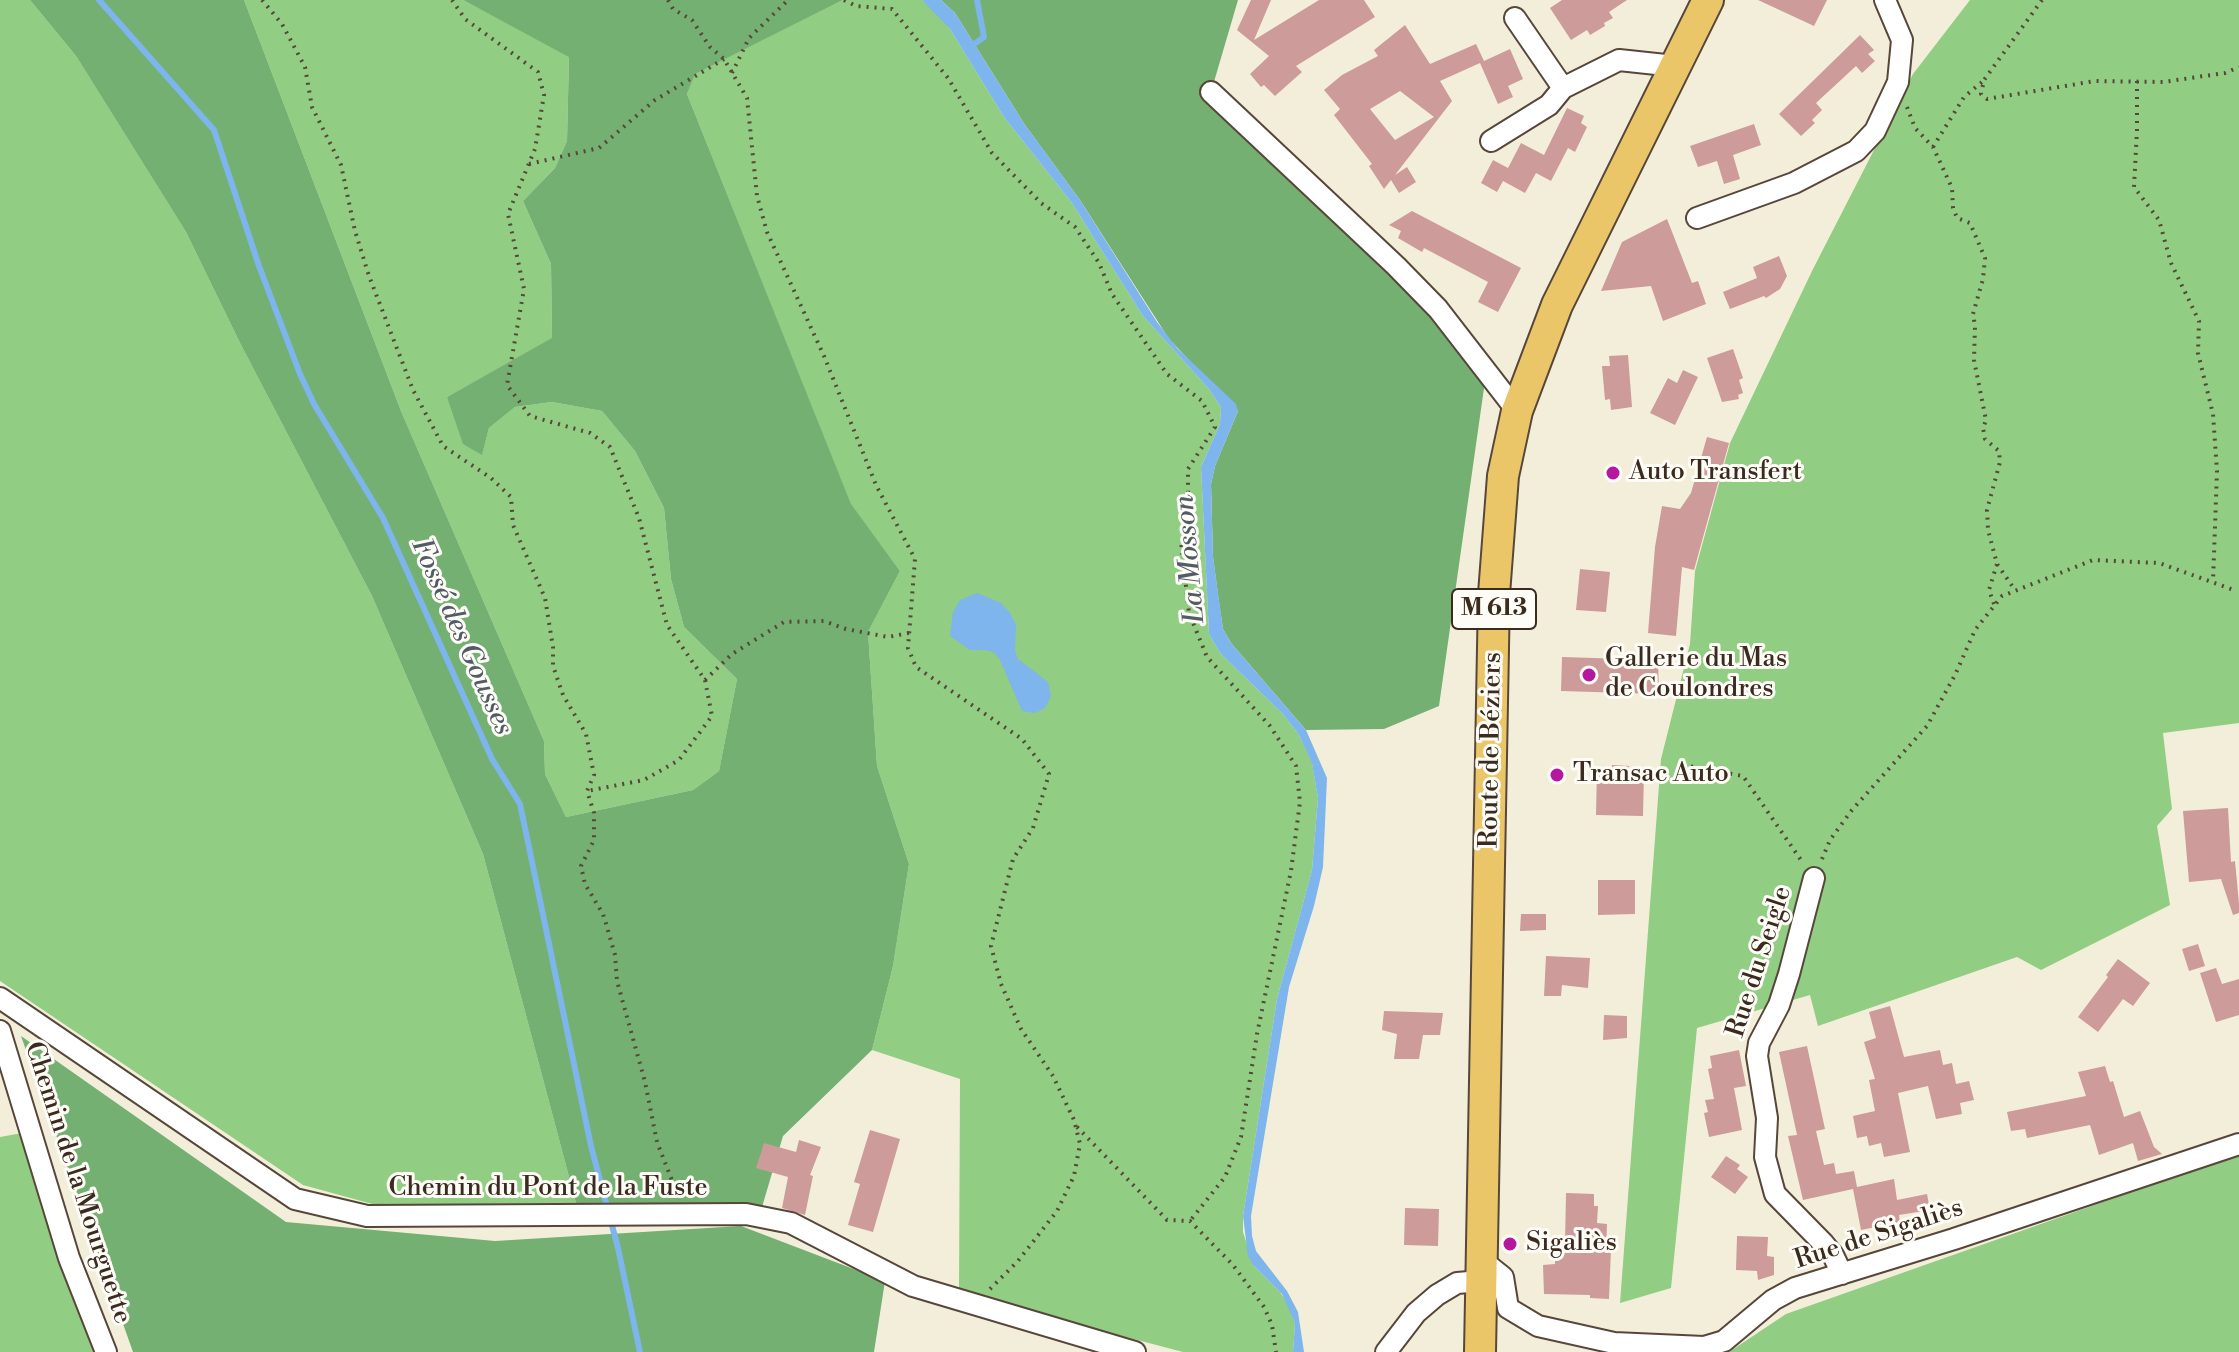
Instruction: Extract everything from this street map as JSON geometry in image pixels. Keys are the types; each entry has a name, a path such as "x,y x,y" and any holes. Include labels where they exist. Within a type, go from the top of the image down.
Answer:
{"main road":[{"name":"Route de Béziers","path":"1480,1352 1494,594 1503,476 1517,411 1557,305 1708,0"}],"street":[{"path":"1697,218 1794,183 1856,151 1875,131 1898,82 1902,40 1885,0"},
{"path":"1515,18 1563,88"},
{"path":"1491,141 1549,105 1563,88 1619,60 1675,66"},
{"path":"1211,92 1438,309 1517,411"},
{"name":"Rue du Seigle","path":"1814,878 1789,974 1779,1005 1759,1043 1757,1056 1767,1118 1765,1157 1775,1194 1824,1244 1842,1274"},
{"name":"Chemin du Pont de la Fuste","path":"0,998 295,1199 367,1216 746,1214 791,1223 913,1286 1135,1352"},
{"name":"Chemin de la Mourguette","path":"0,1031 69,1258 106,1352"},
{"name":"Rue de Sigaliès","path":"1482,1271 1503,1277 1508,1308 1538,1326 1614,1343 1690,1348 1724,1341 1773,1300 1795,1288 2239,1144"},
{"path":"1386,1352 1416,1313 1437,1295 1482,1271"}],"path":[{"path":"262,0 282,24 305,67 312,107 341,165 355,231 369,276 413,390 443,446 491,478 511,497 513,525 545,598 553,666 563,695 586,734 594,775 587,791 594,813 594,840 581,866 585,884 603,914 615,955 617,981 645,1082 657,1142 675,1188 674,1214"},
{"path":"452,0 465,19 538,72 544,95 535,149 508,214 524,289 507,385 530,416 590,433 610,447 639,518 667,625 705,680 712,716 679,760 644,780 587,791"},
{"path":"668,0 673,9 692,20 710,47 724,59 747,98 757,196 767,232 824,356 876,485 915,559 908,648 916,667 1022,739 1049,774 1033,828 1013,859 991,946 1001,984 1021,1029 1053,1076 1076,1126 1080,1144 1074,1176 1057,1211 1018,1261 974,1305"},
{"path":"732,73 749,38 788,0"},
{"path":"844,0 856,6 892,9 948,78 992,153 1041,203 1075,227 1099,263 1112,294 1159,363 1167,374 1202,401 1215,427 1188,469 1188,530 1181,542 1189,613 1207,657 1270,726 1296,766 1300,802 1291,871 1257,1034 1241,1137 1225,1177 1190,1221"},
{"path":"1933,147 1964,97 1984,80 2042,0"},
{"path":"529,164 599,148 655,100 724,59"},
{"path":"1984,80 1981,94 1987,99 1994,99 2095,81 2163,82 2225,73 2239,67"},
{"path":"2137,81 2134,187 2159,220 2171,263 2199,321 2198,353 2213,414 2217,471 2213,582"},
{"path":"1898,82 1915,128 1933,147 1952,188 1957,218 1970,223 1985,258 1983,279 1973,314 1974,360 1986,420 1983,428 1985,439 1999,451 2000,462 1987,510 1988,530 1997,564 2015,590"},
{"path":"1814,878 1830,840 1852,810 1927,726 1975,630 2002,596 2093,560 2159,563 2234,590"},
{"path":"1995,605 1989,590 1997,564"},
{"path":"705,680 732,654 784,622 824,621 846,629 888,637 909,633"},
{"path":"1683,765 1743,776 1814,878"},
{"path":"1076,1126 1167,1220 1190,1221 1233,1265 1264,1307 1272,1325 1276,1352"}],"green space":[{"path":"0,0 30,0 76,56 186,232 240,343 372,596 483,854 576,1203 376,1205 303,1185 0,981"},
{"path":"30,0 244,0 401,411 544,741 545,774 566,817 693,790 719,771 737,679 684,627 671,579 664,508 635,451 602,411 552,402 515,407 489,428 482,455 463,444 447,397 552,338 551,264 523,201 555,168 567,141 569,57 463,0 843,0 695,74 687,94 851,504 900,571 868,632 877,766 909,864 893,966 872,1050 783,1136 762,1207 576,1203 483,854 372,596 240,343 186,232 76,56"},
{"path":"244,0 463,0 569,56 567,141 555,168 523,201 551,264 552,339 447,397 482,454 489,428 515,407 552,402 602,411 635,451 664,508 671,579 684,627 737,679 719,771 693,790 566,817 545,774 544,741 401,411"},
{"path":"843,0 922,0 934,10 950,29 1004,117 1072,203 1143,316 1209,389 1221,407 1220,424 1201,467 1209,634 1220,653 1283,714 1299,735 1312,762 1318,798 1312,870 1277,999 1243,1216 1243,1232 1254,1266 1280,1292 1289,1306 1295,1323 1293,1352 1183,1352 959,1293 960,1079 872,1050 893,966 909,864 877,766 868,632 900,571 851,505 687,94 694,74"},
{"path":"941,0 1238,0 1211,92 1433,313 1485,381 1439,706 1384,729 1306,730 1231,643 1223,629 1213,557 1211,484 1215,466 1238,411 1169,339 1080,200 1025,125 955,13"},
{"path":"1970,0 2239,0 2239,723 2163,733 2172,809 2157,826 2170,905 2041,970 2017,957 1818,1026 1810,995 1697,1028 1671,1288 1620,1303 1661,759 1690,644 1695,571 1730,443 1813,269 1913,74"},
{"path":"21,1036 286,1222 495,1241 741,1226 885,1281 874,1352 133,1352"},
{"path":"22,1133 96,1352 0,1352 0,1137"},
{"path":"2239,1154 2239,1352 1729,1352 1786,1314"}],"water":[{"path":"922,0 941,0 955,13 1025,125 1080,200 1157,322 1177,348 1236,404 1238,411 1215,466 1211,484 1213,557 1223,629 1231,643 1306,730 1327,778 1323,867 1289,987 1251,1216 1256,1251 1287,1291 1298,1312 1304,1352 1293,1352 1295,1323 1282,1294 1248,1256 1243,1216 1277,999 1312,870 1318,798 1312,763 1299,735 1283,714 1220,653 1209,634 1201,467 1220,424 1221,407 1209,389 1143,316 1072,203 1004,117 950,29"},
{"path":"977,593 1001,603 1010,613 1016,625 1015,651 1018,659 1048,682 1051,696 1045,708 1035,713 1022,711 995,653 970,650 950,636 953,612 960,600"}],"building":[{"path":"1251,0 1271,0 1254,40 1319,0 1364,0 1375,17 1296,66 1302,72 1275,96 1264,85 1261,87 1250,74 1269,56 1237,30"},
{"path":"1562,0 1627,0 1609,12 1613,18 1604,23 1605,26 1590,35 1587,30 1571,40 1550,8"},
{"path":"1758,0 1827,0 1814,26"},
{"path":"1405,25 1430,64 1476,44 1484,61 1510,49 1523,79 1508,86 1513,97 1498,104 1480,63 1440,81 1452,101 1395,175 1407,167 1416,182 1399,193 1391,180 1384,189 1369,166 1372,164 1334,115 1340,109 1324,90 1342,75 1378,56 1374,50","holes":["1400,91 1434,117 1395,140 1370,109"]},
{"path":"1860,35 1874,50 1868,54 1875,61 1862,73 1856,66 1816,103 1822,110 1812,120 1815,123 1801,136 1779,114"},
{"path":"1567,108 1584,116 1581,123 1587,127 1575,152 1568,148 1551,181 1536,173 1525,193 1503,181 1497,192 1481,183 1493,160 1508,168 1521,143 1544,155"},
{"path":"1754,124 1761,145 1733,155 1740,179 1724,184 1717,161 1698,167 1690,146"},
{"path":"1412,211 1521,268 1498,312 1478,302 1488,282 1424,248 1422,252 1398,238 1401,231 1389,225"},
{"path":"1667,219 1692,283 1698,281 1706,304 1663,321 1651,286 1601,291 1622,242"},
{"path":"1779,256 1787,276 1780,289 1766,298 1764,296 1730,309 1723,292 1757,278 1753,267"},
{"path":"1733,349 1743,378 1739,380 1743,393 1738,395 1739,399 1722,402 1707,358"},
{"path":"1628,355 1632,407 1611,410 1610,399 1605,400 1602,366 1610,366 1609,356"},
{"path":"1683,370 1698,377 1675,425 1650,413 1668,378 1677,383"},
{"path":"1707,437 1729,443 1694,570 1682,567 1676,636 1648,633 1655,547 1662,506 1680,509 1691,493"},
{"path":"1580,569 1610,572 1606,612 1576,610"},
{"path":"1562,657 1658,660 1659,694 1561,691"},
{"path":"1612,765 1644,770 1643,816 1596,815 1597,768 1612,769"},
{"path":"2228,808 2231,862 2235,861 2239,904 2239,913 2233,915 2221,879 2189,882 2183,811"},
{"path":"1598,880 1635,880 1635,914 1598,915"},
{"path":"1521,914 1546,914 1546,930 1520,931"},
{"path":"2198,944 2205,966 2189,971 2182,949"},
{"path":"1546,956 1590,958 1588,988 1562,985 1561,996 1544,996"},
{"path":"2118,959 2150,983 2133,1006 2123,999 2098,1032 2078,1017"},
{"path":"2216,968 2222,984 2239,979 2239,1015 2216,1022 2200,973"},
{"path":"1890,1006 1904,1057 1940,1050 1943,1065 1952,1063 1956,1084 1969,1081 1974,1100 1960,1103 1962,1114 1936,1119 1928,1086 1898,1093 1910,1152 1884,1157 1881,1143 1869,1146 1867,1136 1857,1138 1853,1116 1875,1111 1869,1080 1875,1079 1864,1042 1876,1038 1869,1012"},
{"path":"1384,1011 1443,1013 1440,1035 1423,1035 1419,1059 1394,1059 1397,1034 1382,1030"},
{"path":"1604,1015 1627,1016 1627,1038 1603,1040"},
{"path":"1807,1046 1825,1129 1816,1131 1824,1165 1834,1163 1836,1174 1854,1171 1857,1187 1894,1179 1897,1200 1927,1194 1930,1210 1899,1215 1900,1222 1861,1230 1853,1189 1803,1200 1788,1136 1797,1135 1779,1052"},
{"path":"1739,1050 1746,1086 1734,1088 1742,1130 1709,1137 1704,1113 1708,1112 1705,1100 1714,1099 1708,1069 1712,1068 1710,1056"},
{"path":"2105,1066 2124,1117 2140,1111 2154,1147 2162,1154 2138,1161 2133,1143 2099,1155 2090,1125 2027,1138 2025,1129 2011,1131 2007,1112 2086,1096 2078,1072"},
{"path":"870,1130 900,1139 873,1232 848,1225 860,1184 854,1182"},
{"path":"799,1140 821,1147 810,1175 813,1176 805,1215 782,1208 788,1177 756,1168 764,1143 796,1152"},
{"path":"1726,1156 1740,1165 1737,1169 1748,1177 1735,1194 1711,1177"},
{"path":"1566,1193 1594,1194 1594,1206 1598,1206 1597,1223 1607,1224 1606,1249 1611,1249 1609,1299 1590,1298 1590,1295 1544,1294 1543,1265 1555,1264 1555,1238 1565,1244"},
{"path":"1405,1208 1439,1209 1438,1246 1404,1245"},
{"path":"1737,1236 1768,1237 1767,1256 1774,1257 1774,1275 1758,1280 1757,1271 1736,1270"}],"waterway":[{"name":"Fossé des Gousses","path":"99,0 214,130 259,266 300,374 314,404 383,518 492,759 520,804 591,1146 618,1248 640,1352"},
{"path":"970,47 984,37 977,0"}],"place":[{"name":"Auto Transfert","path":"1613,473"},
{"name":"Gallerie du Mas de Coulondres","path":"1589,675"},
{"name":"Transac Auto","path":"1557,775"},
{"name":"Sigaliès","path":"1510,1244"}],"water label":[{"name":"La Mosson","path":"1191,559"}]}
